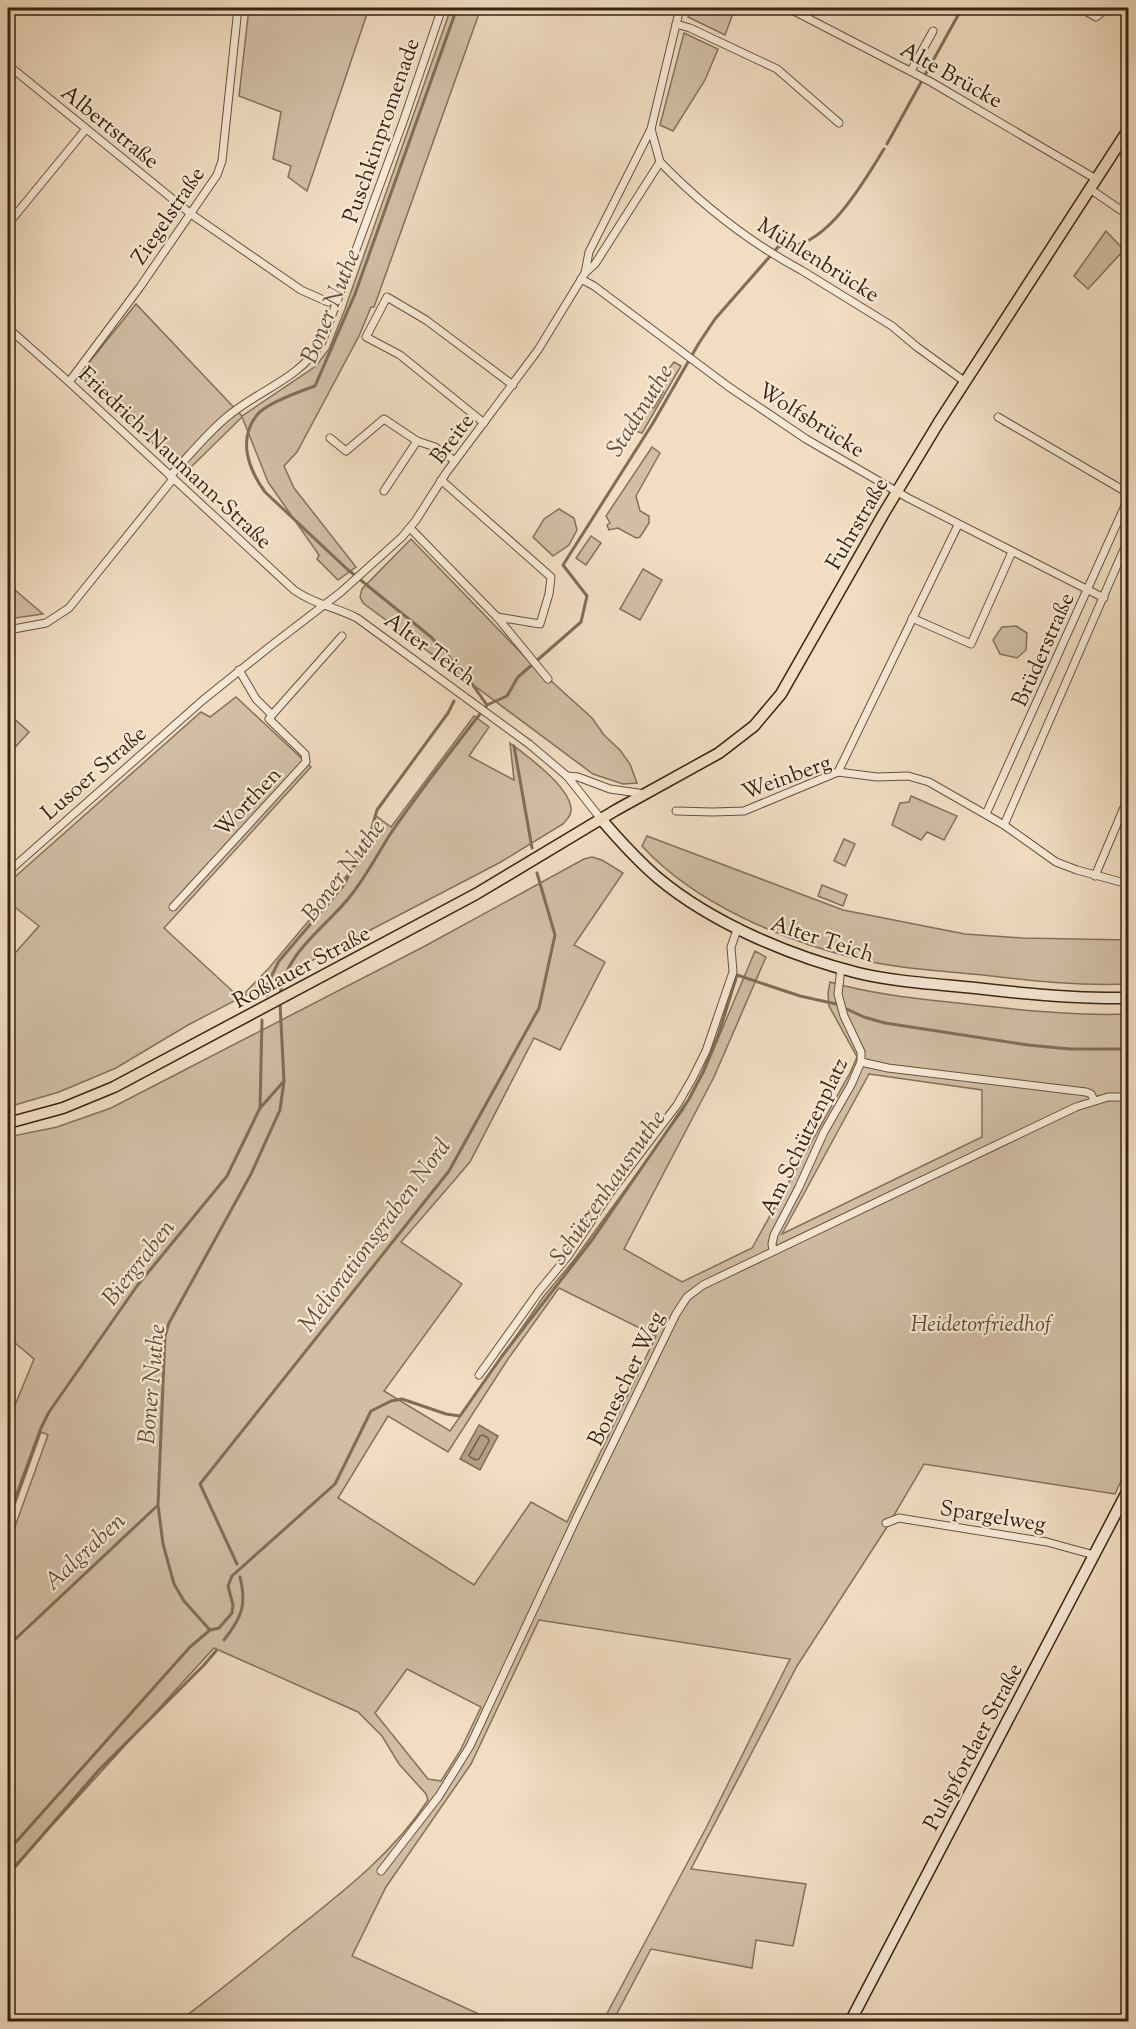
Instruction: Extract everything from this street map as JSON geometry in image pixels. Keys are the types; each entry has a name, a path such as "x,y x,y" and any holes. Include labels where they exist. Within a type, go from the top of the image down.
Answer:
{"main road":[{"name":"Fuhrstraße","path":"602,819 732,745 773,705 800,663 897,492 964,381 1128,130"},
{"name":"Alter Teich","path":"602,819 629,851 686,899 783,948 841,968 882,977 1013,992 1066,997 1128,998"},
{"name":"Roßlauer Straße","path":"8,1123 45,1114 104,1092 476,894 602,819"},
{"name":"Pulspfordaer Straße","path":"850,2022 1128,1490"}],"street":[{"name":"Ziegelstraße","path":"69,382 217,175 222,161 238,8"},
{"name":"Puschkinpromenade","path":"8,630 46,623 69,608 172,478 228,416 296,372 314,354 322,342 403,122 442,8"},
{"name":"Breite","path":"583,276 589,252 651,129 680,8"},
{"name":"Alte Brücke","path":"788,8 915,73 1096,179"},
{"path":"1080,8 1096,17 1107,8"},
{"path":"676,24 690,28 777,69 839,123"},
{"path":"915,73 933,32"},
{"name":"Albertstraße","path":"8,65 191,214 301,290 328,302"},
{"path":"8,224 86,129"},
{"name":"Breite","path":"239,670 352,583 410,528 441,480 538,350 583,276 596,264 660,162 651,129"},
{"name":"Mühlenbrücke","path":"660,162 721,218 778,258 892,326 964,381"},
{"path":"1090,189 1128,215"},
{"name":"Wolfsbrücke","path":"583,276 698,364 806,439 958,525 1104,598"},
{"path":"484,423 399,355 366,337 387,297 426,320 513,385"},
{"name":"Friedrich-Naumann-Straße","path":"8,328 290,586 306,598 324,606"},
{"path":"998,417 1128,493"},
{"path":"330,438 346,451 384,419 417,441 435,447 455,461"},
{"path":"384,491 417,441"},
{"path":"441,480 551,578 540,624 497,618"},
{"name":"Brüderstraße","path":"986,814 1128,498"},
{"path":"838,772 958,525"},
{"path":"410,528 497,618 548,679"},
{"name":"Brüderstraße","path":"1004,825 1128,540"},
{"path":"912,618 971,644 1012,552"},
{"name":"Alter Teich","path":"324,606 357,618 529,744 567,777 602,819"},
{"path":"239,670 256,699 271,717 342,636"},
{"name":"Lusoer Straße","path":"8,872 239,670"},
{"name":"Worthen","path":"173,907 306,762 305,754 271,717"},
{"name":"Weinberg","path":"676,811 713,813 744,811 838,772 877,777 908,776 929,782 986,814 1056,862 1095,876 1128,884"},
{"name":"Alter Teich","path":"567,777 578,777 610,789 645,794"},
{"path":"1095,876 1128,798"},
{"path":"479,1375 538,1291 568,1256 610,1193 677,1105 706,1051 733,972 731,947 738,927"},
{"name":"Am Schützenplatz","path":"773,1251 774,1235 861,1062 861,1052 844,1016 840,1000 838,989 841,968"},
{"name":"Bonescher Weg","path":"861,1062 888,1068 1086,1092 1091,1094 1094,1100"},
{"name":"Bonescher Weg","path":"381,1871 439,1796 470,1746 577,1517 680,1306 687,1298 703,1285 1076,1107 1108,1097 1128,1097"},
{"name":"Spargelweg","path":"886,1523 899,1518 1047,1542 1094,1555"}],"green space":[{"path":"249,8 369,8 307,191 288,177 291,166 273,159 281,112 239,96"},
{"path":"451,8 481,8 374,307 371,307 359,336 297,452 284,466 294,488 356,567 338,580 317,559 319,555 268,482 242,417 185,473 79,375 136,304 242,416 316,366 329,349 345,309"},
{"path":"691,8 735,8 725,35 688,17"},
{"path":"684,33 718,49 705,80 673,131 660,125"},
{"path":"1106,231 1124,250 1088,289 1074,276"},
{"path":"674,362 681,366 642,433 629,429 642,405 654,408 663,392 662,380"},
{"path":"652,447 660,453 636,496 640,511 649,516 649,523 640,537 636,538 618,528 609,530 607,525 610,523 606,516"},
{"path":"559,509 574,518 577,530 569,545 553,556 533,537 544,519"},
{"path":"591,536 601,543 586,565 576,558"},
{"path":"411,539 527,659 592,718 630,764 637,783 623,784 593,774 363,603 360,597 362,589"},
{"path":"643,569 662,580 640,620 620,609"},
{"path":"8,584 43,614 8,619"},
{"path":"1016,626 1027,633 1026,650 1017,658 1000,654 993,640 1002,627"},
{"path":"236,697 311,767 164,928 240,998 188,1025 116,1068 59,1092 8,1107 8,961 39,926 8,902 8,883 201,712 210,717"},
{"path":"8,713 29,732 8,755"},
{"path":"474,716 489,727 469,756 514,780 510,743 546,772 563,790 571,810 563,824 499,863 240,998 269,968 358,862 365,851 376,816 391,827"},
{"path":"911,796 957,816 944,840 927,832 921,840 892,825 900,803 909,802"},
{"path":"647,836 843,910 965,934 1022,938 1128,940 1128,984 1056,982 922,969 862,960 803,943 743,918 688,886 642,846"},
{"path":"844,839 855,844 845,866 834,861"},
{"name":"Heidetorfriedhof","path":"592,857 602,860 623,873 574,945 605,962 560,1050 534,1038 470,1162 401,1242 462,1284 384,1391 450,1431 544,1296 574,1260 683,1110 705,1070 755,951 766,957 714,1077 624,1249 682,1282 752,1248 857,1057 829,1006 830,982 898,996 987,1006 1068,1013 1128,1014 1128,1466 1115,1494 924,1464 887,1527 797,1666 691,1869 806,1884 793,1946 756,1940 752,1968 651,1949 613,2021 603,2021 706,1828 790,1659 539,1620 471,1764 386,1887 352,1956 494,2021 179,2021 365,1872 399,1838 428,1800 426,1794 399,1764 382,1736 358,1712 214,1648 8,1871 8,1546 48,1435 41,1432 8,1524 8,1422 34,1359 8,1337 8,1137 57,1127 111,1108 425,946 584,859","holes":["869,1074 982,1090 982,1137 782,1234","559,1288 656,1336 567,1522 531,1502 474,1585 338,1498 388,1416 448,1452 508,1359","407,1669 481,1707 460,1751 441,1781 428,1779 375,1713"]},
{"path":"822,885 847,895 843,906 818,896"}],"water":[{"path":"479,1425 498,1436 480,1470 460,1459"}],"waterway":[{"name":"Boner Nuthe","path":"457,8 355,294 315,386 284,398 257,415 251,425 247,445 250,465 265,492 347,569 431,637 467,677 487,705"},
{"name":"Stadtnuthe","path":"887,144 962,8"},
{"name":"Stadtnuthe","path":"280,996 283,980 298,953 352,894 402,817 487,705 507,696 518,677 581,622 587,596 563,565 653,423 715,319 779,246 796,245 812,239 827,227 854,196 884,149"},
{"name":"Biergraben","path":"267,995 270,979 279,961 343,886 369,838 377,810 448,713 454,701"},
{"name":"Meliorationsgraben Nord","path":"514,746 532,848"},
{"name":"Meliorationsgraben Nord","path":"237,1564 200,1484 449,1171 539,1008 555,935 537,873"},
{"name":"Schützenhausnuthe","path":"8,1851 190,1647 210,1630 219,1628 232,1613 233,1605 228,1586 232,1576 335,1484 371,1411 391,1401 402,1399 446,1414 460,1416 502,1356 592,1240 689,1099 719,1033 737,975 800,996 836,1004 864,1017 885,1023 1028,1045 1070,1049 1128,1049"},
{"name":"Boner Nuthe","path":"210,1630 184,1601 174,1584 163,1544 158,1505 165,1336 169,1323 251,1174 280,1110 284,1081 280,1003"},
{"name":"Biergraben","path":"8,1518 49,1412 137,1286 227,1176 260,1108 262,1020"},
{"path":"261,1107 284,1081"},
{"name":"Aalgraben","path":"8,1646 157,1506"},
{"path":"224,1640 239,1617 243,1603 240,1577"},
{"name":"Meliorationsgraben Nord","path":"8,1875 98,1771 216,1651"}]}
